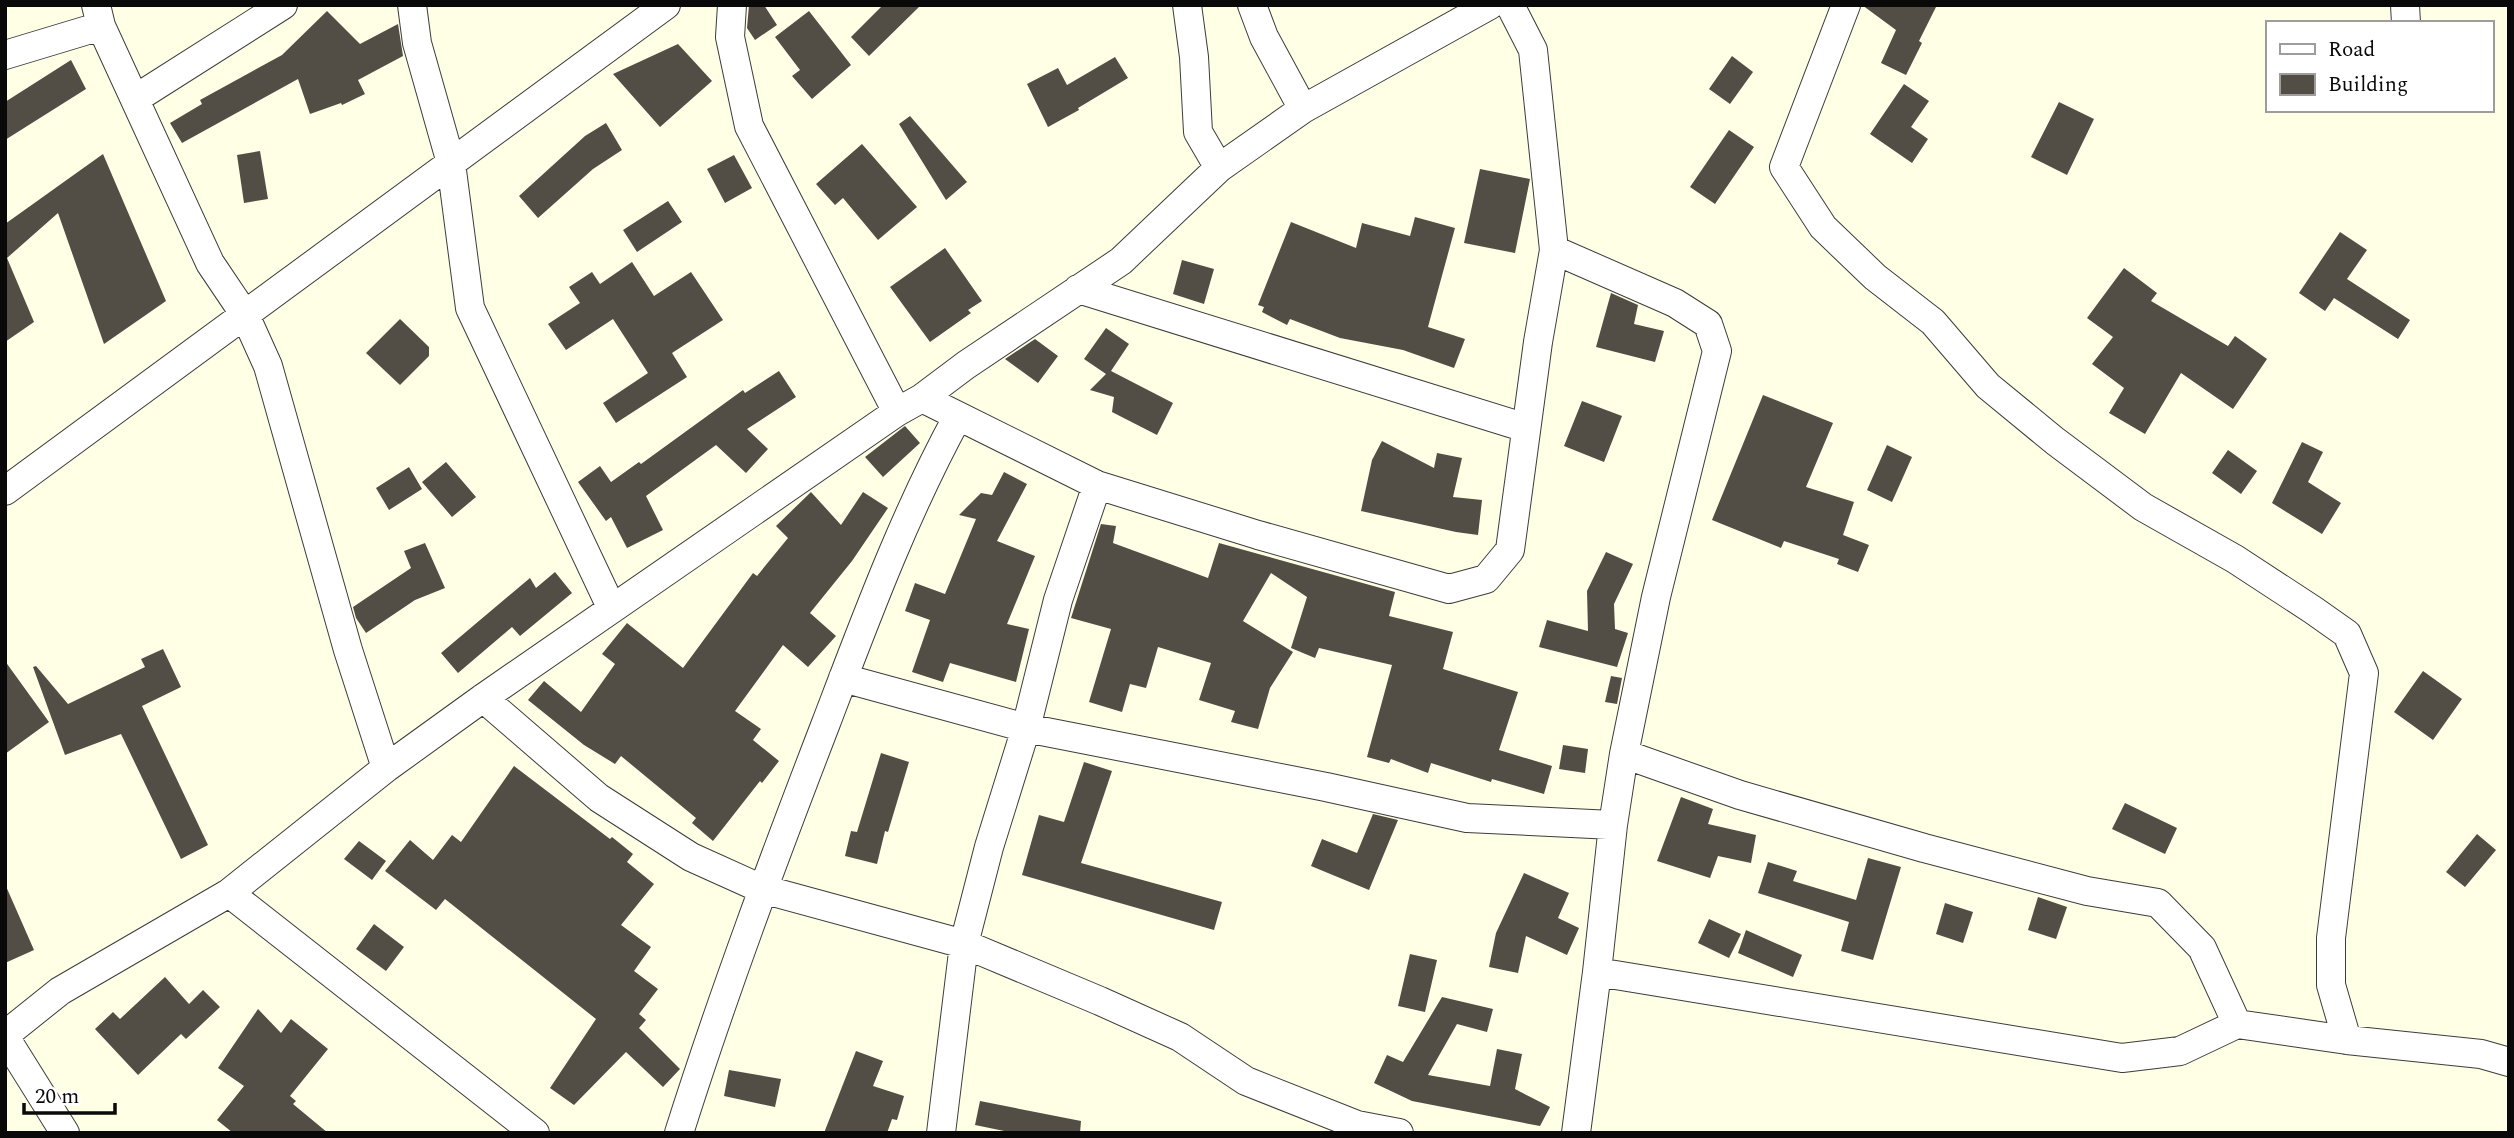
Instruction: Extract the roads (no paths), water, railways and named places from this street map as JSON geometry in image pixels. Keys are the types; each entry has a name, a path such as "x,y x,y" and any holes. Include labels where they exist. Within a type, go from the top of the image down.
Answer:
{"street":[{"path":"135,99 283,5"},
{"path":"412,5 417,43 452,163 470,308 612,609"},
{"path":"5,491 666,5"},
{"path":"733,5 730,37 749,126 897,412"},
{"path":"1187,5 1194,57 1198,132 1219,168"},
{"path":"1252,5 1264,37 1303,108"},
{"path":"65,1133 5,1036 60,991 229,893 387,768 484,698 897,412 922,398 1121,261 1219,168 1303,108 1490,5"},
{"path":"922,398 1097,485 1258,536 1449,589 1486,579 1510,550 1554,250 1533,50 1510,5"},
{"path":"1846,5 1784,167 1823,227 1875,276 1933,322 1988,386 2055,441 2143,507 2235,559 2347,634 2364,673 2331,938 2331,985 2347,1040"},
{"path":"5,55 98,16 210,263 245,315 268,366 348,650 387,768"},
{"path":"1554,250 1675,303 1707,324 1717,351 1657,597 1624,754 1576,1133"},
{"path":"1078,289 1526,428"},
{"path":"680,1133 762,889 877,589 927,472 958,416"},
{"path":"942,1133 964,944 989,847 1026,728 1058,600 1097,485"},
{"path":"843,678 1026,728 1468,818 1613,825"},
{"path":"484,698 599,798 691,857 762,889 964,944 1180,1037 1246,1081 1356,1129 1399,1133"},
{"path":"1624,754 1740,795 1924,848 2087,891 2158,903 2202,948 2237,1024"},
{"path":"229,893 535,1133"},
{"path":"1597,972 2122,1058 2180,1051 2237,1024 2347,1040 2481,1054 2509,1062"}]}
